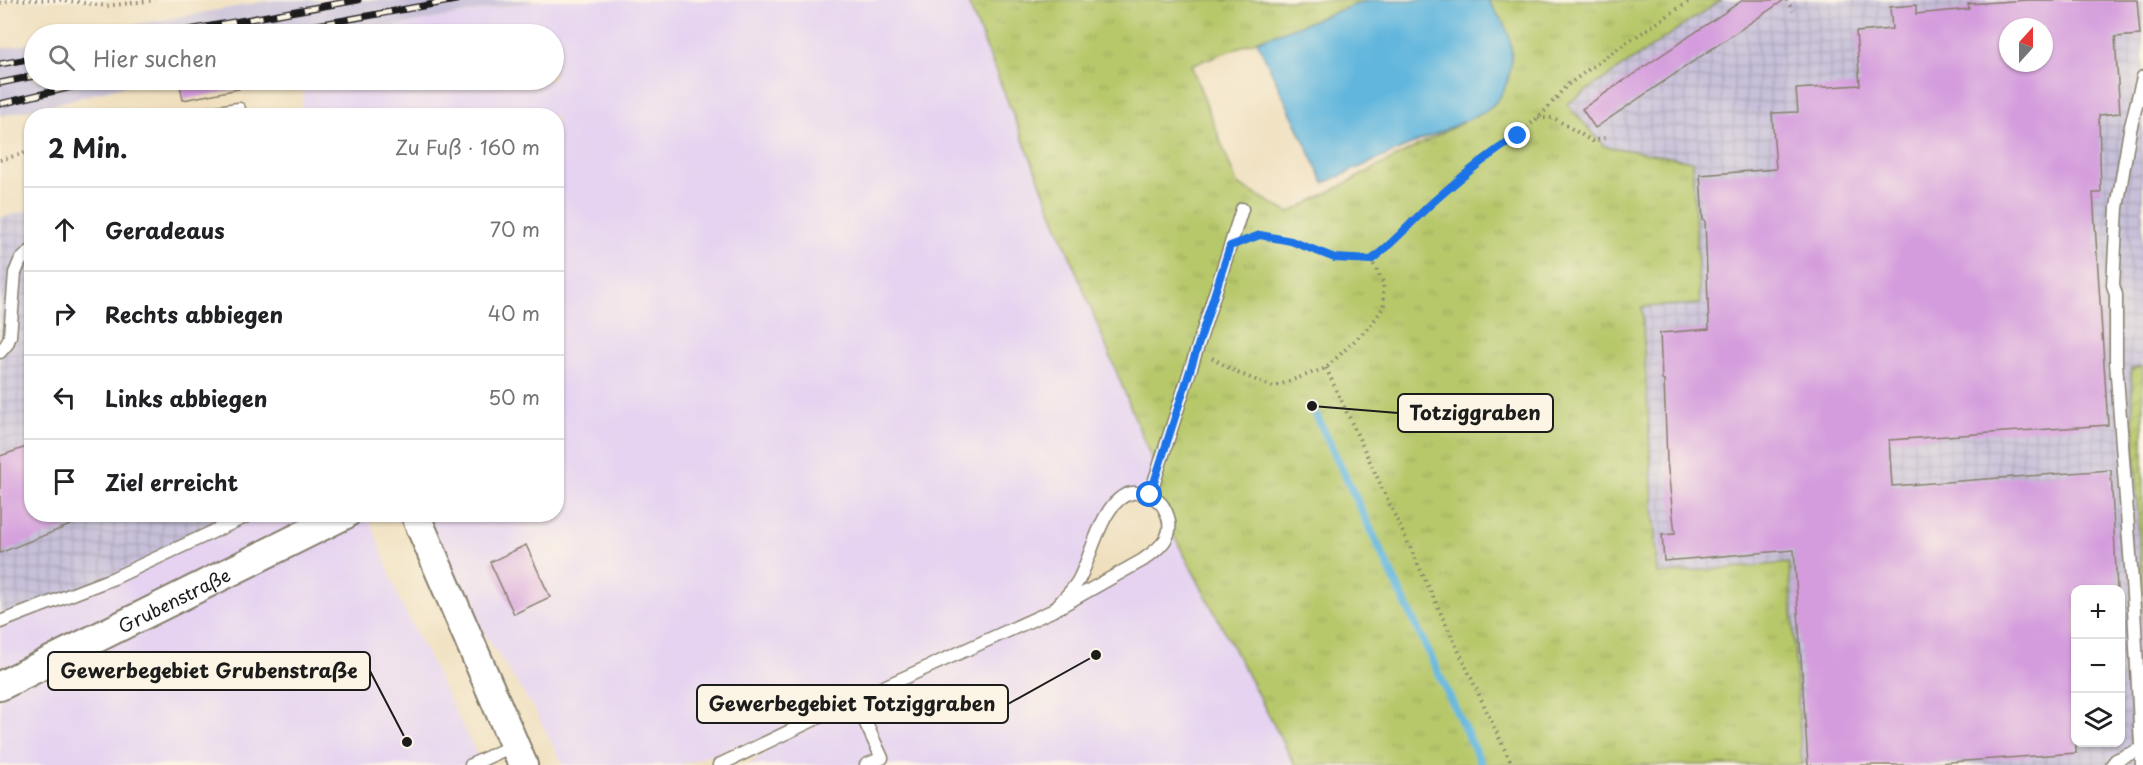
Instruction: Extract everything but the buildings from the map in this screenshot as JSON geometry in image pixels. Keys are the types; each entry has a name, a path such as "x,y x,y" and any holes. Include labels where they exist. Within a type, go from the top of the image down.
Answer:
{"street":[{"name":"Grubenstraße","path":"0,686 330,522"},
{"path":"418,522 518,755"}],"lane":[{"path":"2142,765 2134,609 2116,362 2116,295 2113,285 2117,208 2130,130 2143,77"},
{"path":"1150,495 1242,209"},
{"path":"0,352 10,336 15,273 24,257"},
{"path":"719,765 855,700 1054,610 1143,561 1164,543 1171,530 1162,504 1150,495 1133,493 1118,499 1107,511 1077,582 1054,610"},
{"path":"0,622 114,578 234,522"},
{"path":"855,700 882,758 866,765"},
{"path":"2112,765 2116,760 2141,749"},
{"path":"471,765 518,755"}],"path":[{"path":"0,3 12,0 63,0 106,6 155,0"},
{"path":"1230,246 1260,235 1291,241 1335,258 1371,260 1389,247 1432,203 1489,154 1518,136 1538,118 1566,86 1691,0"},
{"path":"1787,0 1793,11"},
{"path":"1538,118 1554,118 1592,141 1606,138"},
{"path":"0,160 24,153"},
{"path":"1196,348 1238,373 1273,387 1326,368 1370,326 1384,307 1383,282 1371,260"},
{"path":"1326,368 1512,765"}],"shaded area":[{"path":"274,0 538,0 405,24 138,24"},
{"path":"542,0 967,0 1157,473 1150,495 1118,499 1087,560 1056,608 1143,560 1171,530 1295,765 749,765 795,728 680,765 563,765 533,707 432,555 418,522 564,522 564,108 301,108 304,90 564,90 564,24 407,24"},
{"path":"1721,0 2143,0 2143,367 2131,369 2143,626 2143,765 1802,765 1789,564 1657,574 1642,307 1692,162 1604,146 1567,104"},
{"path":"24,45 24,90 107,90 51,105 24,108 24,111 0,116 0,49"},
{"path":"24,212 24,522 371,522 400,601 482,765 0,765 0,218"},
{"path":"24,212 24,522 220,522 0,629 0,218"}],"green space":[{"path":"967,0 1368,0 1191,65 1237,184 1289,213 1492,107 1505,26 1488,0 1721,0 1567,104 1604,146 1692,161 1700,304 1642,307 1657,574 1789,563 1802,765 1295,765 1171,530 1150,495 1157,473"},
{"path":"2143,367 2143,626 2131,369"}],"water":[{"path":"1368,0 1488,0 1509,36 1510,73 1500,96 1483,113 1324,183 1257,41"}],"waterway":[{"path":"1312,406 1482,765"}],"railway":[{"path":"222,24 358,0"},
{"path":"323,24 456,0"},
{"path":"0,64 24,60"},
{"path":"0,83 24,78"},
{"path":"0,104 59,90"}],"place":[{"name":"Totziggraben","path":"1312,406"},
{"name":"Gewerbegebiet Totziggraben","path":"1096,655"},
{"name":"Gewerbegebiet Grubenstraße","path":"407,742"}],"route":[{"path":"1150,495 1230,246 1260,235 1291,241 1335,258 1371,260 1389,247 1432,203 1489,154 1518,136"}]}
